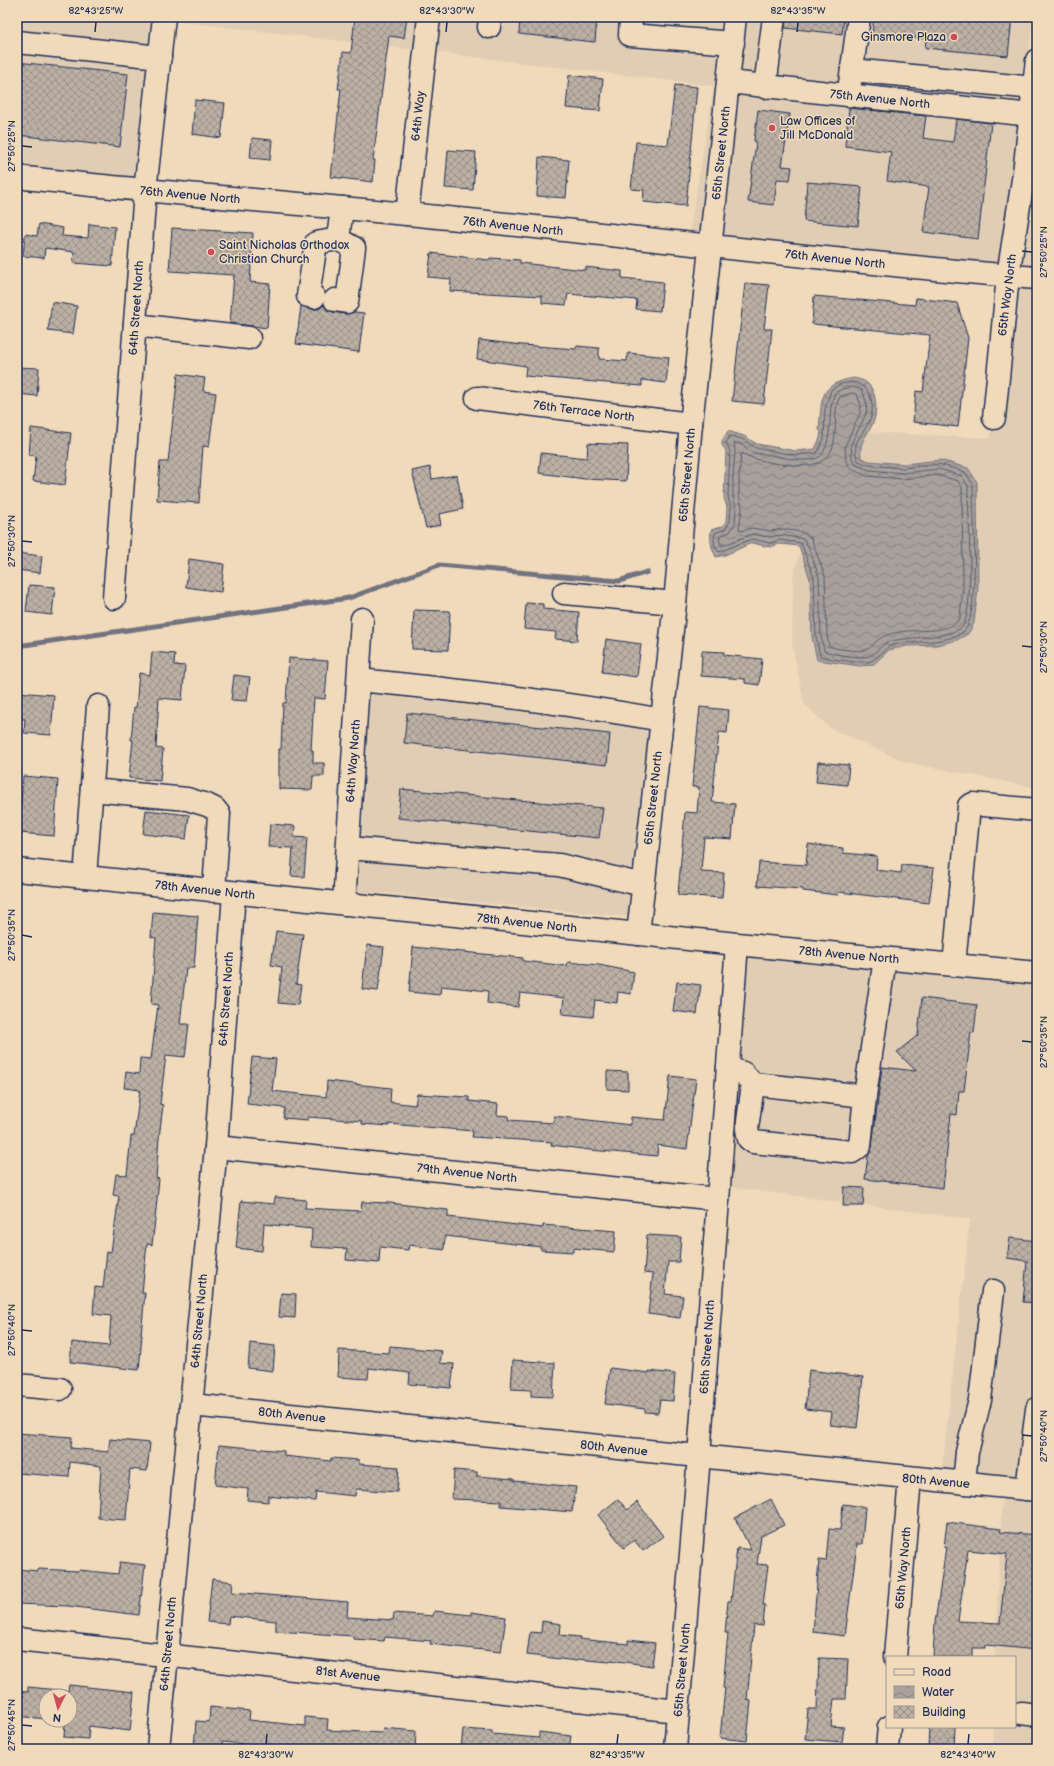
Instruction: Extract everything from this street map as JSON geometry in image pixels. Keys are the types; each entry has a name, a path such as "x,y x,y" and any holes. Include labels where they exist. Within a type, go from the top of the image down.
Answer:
{"street":[{"name":"64th Street North","path":"114,598 145,191 164,17"},
{"name":"64th Way","path":"407,214 429,17"},
{"path":"631,17 630,34 733,43"},
{"name":"65th Street North","path":"638,934 675,603 691,424 712,247 735,17"},
{"path":"765,87 774,17"},
{"path":"848,96 859,17"},
{"path":"17,42 160,57"},
{"path":"852,70 1036,72"},
{"name":"65th Way North","path":"994,418 1008,276 1024,173 1036,72"},
{"name":"75th Avenue North","path":"729,82 1031,115"},
{"name":"76th Avenue North","path":"17,177 145,191 407,214 712,247 1037,278"},
{"path":"338,239 342,208"},
{"path":"338,239 354,248 347,302 308,296 316,243 338,239"},
{"path":"135,325 249,338"},
{"name":"76th Terrace North","path":"477,398 691,424"},
{"path":"564,593 675,603"},
{"name":"64th Way North","path":"344,904 362,619"},
{"path":"358,680 444,688 586,706 662,720"},
{"path":"85,877 98,706"},
{"name":"64th Street North","path":"92,790 187,800 207,805 215,809 219,814 224,892 216,1147 158,1749"},
{"path":"954,965 969,806 973,804 1037,810"},
{"path":"348,848 559,865 643,886"},
{"name":"78th Avenue North","path":"17,870 737,944 1037,972"},
{"name":"65th Street North","path":"675,1749 699,1456 737,944"},
{"path":"753,1084 747,1130 749,1139 753,1142 852,1152 860,1146 865,1096 885,958"},
{"path":"728,1068 743,1073 753,1084 865,1096"},
{"name":"79th Avenue North","path":"216,1147 718,1199"},
{"path":"964,1483 967,1452 980,1400 993,1291"},
{"path":"17,1385 60,1390"},
{"name":"80th Avenue","path":"191,1405 1032,1490"},
{"path":"1032,1490 1037,1409"},
{"name":"65th Way North","path":"895,1656 910,1478"},
{"name":"81st Avenue","path":"17,1639 166,1654 678,1711"},
{"path":"887,1749 889,1728"}],"shaded area":[{"path":"17,17 155,17 138,181 17,167"},
{"path":"173,17 420,17 416,50 176,21 164,96"},
{"path":"438,17 726,17 704,233 690,231 714,86 434,52"},
{"path":"744,17 1033,17 1015,171 1001,265 759,242 722,236"},
{"path":"1037,140 1037,268 1019,267"},
{"path":"1016,286 1037,288 1037,788 905,762 830,728 804,704 792,643 793,578 800,552 810,579 812,637 817,660 860,666 873,665 889,650 907,646 937,645 957,640 977,510 977,482 940,460 904,464 869,461 861,458 860,447 867,432 990,438 992,427 1001,428"},
{"path":"367,691 654,707 631,917 354,891"},
{"path":"745,955 1037,982 1037,1480 942,1471 970,1219 728,1187"},
{"path":"1002,1497 1037,1500 1037,1749 992,1749 993,1728 1016,1728 1016,1656 995,1656"}],"water":[{"path":"854,378 867,383 871,387 876,404 876,413 873,423 861,446 861,458 869,461 904,464 940,460 968,468 977,482 978,588 974,623 968,634 957,640 937,645 907,646 889,650 873,665 860,666 817,660 812,637 810,579 799,546 780,544 770,547 752,543 725,555 716,557 712,547 711,537 711,530 723,526 726,521 727,507 724,498 726,451 722,445 722,441 728,431 744,436 757,444 796,451 815,449 820,438 821,431 819,430 824,395 834,384"}],"building":[{"path":"355,17 407,17 404,38 389,36 373,160 375,160 373,182 331,177 341,89 338,89 343,52 351,53"},
{"path":"520,17 597,17 595,42 519,34"},
{"path":"786,17 844,17 842,34 785,28"},
{"name":"Ginsmore Plaza","path":"874,17 1012,17 1008,56 925,48 926,39 872,34"},
{"path":"17,62 128,74 120,147 17,135"},
{"path":"569,75 603,79 600,111 566,108"},
{"path":"675,85 697,87 686,206 643,202 644,190 631,189 636,142 668,145"},
{"path":"195,100 225,103 221,138 192,134"},
{"path":"849,108 926,116 923,138 953,142 956,119 991,123 978,239 923,232 929,187 887,181 891,152 845,146"},
{"path":"758,110 790,114 782,166 792,167 790,180 777,179 774,205 748,202 756,142 754,141"},
{"path":"252,138 272,140 270,160 250,158"},
{"path":"448,150 476,152 473,190 445,188"},
{"path":"539,157 569,160 566,198 537,196"},
{"path":"807,182 862,187 858,226 804,221"},
{"path":"39,224 63,228 62,236 88,238 89,224 115,227 112,266 73,263 74,252 45,248 44,258 23,256 25,234 37,236"},
{"name":"Saint Nicholas Orthodox Christian Church","path":"172,228 253,233 250,282 270,284 267,328 230,323 234,275 169,271"},
{"path":"431,253 489,260 490,258 520,260 520,263 585,270 585,267 622,271 622,278 663,282 660,311 636,309 637,300 568,294 566,305 542,303 542,296 450,291 451,279 428,277"},
{"path":"745,283 769,285 764,329 772,329 764,404 732,401"},
{"path":"814,296 915,305 916,298 957,303 968,338 958,427 913,422 916,391 923,392 930,335 812,324"},
{"path":"52,302 77,306 73,334 48,331"},
{"path":"324,305 327,310 333,312 345,314 354,312 364,313 359,352 296,344 301,306 319,309"},
{"path":"479,340 576,349 577,346 599,348 599,359 627,361 628,353 669,357 666,383 642,380 642,386 525,376 526,366 477,359"},
{"path":"17,367 39,368 37,396 17,394"},
{"path":"178,374 205,378 203,391 216,393 209,447 203,446 199,503 157,500 160,462 168,462"},
{"path":"31,428 71,433 65,485 33,481 36,456 29,455"},
{"path":"588,443 628,445 626,481 585,479 539,473 541,453 587,458"},
{"path":"430,467 432,479 457,475 463,509 439,514 441,525 426,528 412,471"},
{"path":"17,553 42,556 40,573 17,570"},
{"path":"189,559 224,564 221,592 186,587"},
{"path":"29,585 55,587 52,615 26,612"},
{"path":"526,603 543,604 543,609 579,612 577,641 555,639 556,632 524,629"},
{"path":"414,610 450,611 448,650 412,649"},
{"path":"606,639 641,644 637,677 602,672"},
{"path":"702,651 724,652 724,655 762,659 759,685 745,683 745,679 701,676"},
{"path":"152,652 175,654 174,665 185,666 182,700 159,698 156,748 163,749 160,781 129,778 133,740 131,740 134,707 136,708 139,673 150,675"},
{"path":"289,658 328,661 325,699 314,698 311,750 313,750 313,763 324,763 324,776 313,776 312,790 279,789 279,749 281,749 283,703 286,703"},
{"path":"234,675 250,677 247,701 231,700"},
{"path":"17,692 54,695 51,735 24,733 25,719 17,719"},
{"path":"700,707 729,710 727,733 719,732 712,802 735,804 732,839 704,837 701,872 724,873 722,898 678,895 685,812 697,813 699,787 692,787"},
{"path":"407,713 610,734 607,765 404,743"},
{"path":"818,762 849,765 847,785 816,782"},
{"path":"23,776 58,779 54,836 19,833"},
{"path":"401,789 603,808 599,838 398,818"},
{"path":"146,810 189,815 186,839 143,834"},
{"path":"270,824 295,826 294,837 307,838 304,877 291,876 293,848 268,847"},
{"path":"808,844 843,848 843,853 877,856 876,870 901,873 902,865 934,868 929,903 839,892 838,895 803,891 803,889 757,886 759,862 806,865"},
{"path":"153,912 198,916 194,968 186,968 180,1024 189,1024 185,1057 166,1055 160,1104 163,1105 156,1178 159,1179 152,1245 147,1244 142,1293 145,1293 139,1370 70,1362 72,1342 109,1346 111,1316 93,1314 95,1287 103,1288 107,1251 111,1252 119,1196 113,1195 116,1174 127,1175 131,1136 134,1136 140,1090 124,1088 126,1072 139,1074 140,1058 151,1059 158,1005 151,1004 156,938 151,937"},
{"path":"276,931 303,934 296,984 301,985 298,1005 278,1003 282,967 271,965"},
{"path":"367,945 384,947 378,991 362,989"},
{"path":"413,947 523,958 523,961 567,966 568,962 599,965 634,972 631,994 618,992 617,1003 595,1000 593,1017 562,1014 564,998 520,993 518,1007 487,1003 488,991 441,986 440,995 409,992"},
{"path":"677,982 701,985 697,1014 673,1011"},
{"path":"922,998 977,1005 974,1033 971,1032 964,1091 959,1091 957,1115 951,1114 943,1188 865,1179 868,1156 872,1147 882,1067 916,1071 897,1052 918,1035"},
{"path":"252,1057 276,1059 272,1091 326,1097 327,1081 391,1088 390,1102 415,1105 417,1094 469,1097 469,1101 498,1104 497,1115 509,1116 508,1120 554,1123 554,1116 631,1125 631,1117 665,1120 670,1076 696,1079 687,1149 658,1145 657,1156 551,1145 552,1142 472,1137 473,1131 389,1124 389,1126 362,1124 362,1121 308,1117 308,1120 283,1118 285,1108 247,1104"},
{"path":"607,1071 628,1072 628,1090 607,1089"},
{"path":"844,1187 864,1188 863,1206 843,1206"},
{"path":"275,1197 306,1200 305,1208 361,1211 362,1202 390,1203 448,1210 448,1217 543,1228 543,1225 616,1231 614,1252 573,1248 573,1252 541,1250 541,1247 445,1236 444,1250 409,1245 408,1250 380,1247 379,1263 346,1260 347,1249 311,1247 312,1229 264,1224 262,1251 236,1248 241,1201 274,1204"},
{"path":"647,1235 681,1237 679,1262 668,1262 665,1294 683,1296 680,1318 648,1314 653,1274 644,1273"},
{"path":"1010,1238 1037,1241 1037,1303 1023,1302 1027,1261 1007,1258"},
{"path":"281,1293 296,1294 295,1318 279,1317"},
{"path":"250,1343 275,1346 273,1371 248,1368"},
{"path":"390,1346 442,1351 440,1363 454,1364 451,1388 409,1384 410,1373 369,1368 368,1379 338,1377 339,1350 389,1353"},
{"path":"513,1360 555,1363 553,1397 531,1396 531,1390 511,1389"},
{"path":"610,1368 649,1373 649,1371 675,1374 673,1401 660,1400 658,1413 645,1412 645,1409 605,1404"},
{"path":"809,1370 863,1377 857,1428 830,1425 832,1412 805,1409"},
{"path":"17,1433 72,1437 71,1448 108,1452 110,1439 150,1443 147,1471 130,1469 126,1520 98,1518 101,1466 70,1462 69,1477 17,1473"},
{"path":"219,1445 284,1451 284,1456 331,1461 331,1458 359,1460 359,1464 399,1467 397,1492 356,1489 355,1496 316,1492 315,1501 268,1496 268,1502 247,1500 248,1489 215,1485"},
{"path":"454,1470 477,1472 477,1476 576,1487 572,1512 501,1506 501,1501 452,1499"},
{"path":"618,1499 627,1510 637,1502 663,1536 643,1551 634,1540 624,1548 598,1515"},
{"path":"771,1499 784,1525 761,1536 757,1564 768,1565 763,1605 765,1605 763,1626 754,1625 747,1700 751,1701 747,1741 720,1738 725,1688 723,1688 728,1633 725,1633 728,1601 731,1601 737,1548 751,1550 735,1518"},
{"path":"843,1504 865,1507 862,1544 857,1544 845,1636 813,1632 819,1560 826,1561 829,1529 840,1530"},
{"path":"947,1522 1001,1529 1000,1532 1037,1535 1037,1650 986,1645 985,1648 972,1648 972,1656 933,1656 935,1623 946,1547 944,1547","holes":["968,1550 1007,1554 1000,1623 958,1621"]},
{"path":"120,1562 145,1565 139,1615 68,1606 17,1604 17,1569 38,1571 39,1569 79,1570 118,1574"},
{"path":"212,1579 233,1582 232,1592 348,1602 347,1617 393,1620 394,1613 433,1616 434,1611 471,1615 471,1612 506,1617 501,1652 430,1644 431,1641 385,1637 384,1641 353,1639 353,1636 276,1631 276,1621 229,1616 228,1624 207,1622"},
{"path":"542,1621 561,1624 560,1635 580,1637 579,1639 628,1644 628,1640 655,1643 652,1666 611,1660 610,1662 577,1659 577,1661 527,1655 530,1632 541,1633"},
{"path":"819,1658 848,1659 846,1699 834,1699 831,1726 844,1727 842,1742 805,1739 808,1709 817,1709"},
{"path":"69,1685 134,1692 130,1731 89,1726 88,1739 64,1737 65,1728 78,1728 78,1688 68,1688"},
{"path":"28,1687 38,1688 38,1718 17,1716 17,1691 28,1692"},
{"path":"210,1707 250,1711 249,1720 305,1726 305,1717 328,1719 327,1730 382,1733 383,1728 416,1731 415,1749 338,1747 338,1749 264,1749 265,1746 222,1742 222,1749 194,1749 196,1721 209,1722"},
{"path":"929,1728 955,1728 954,1749 928,1749"},
{"path":"463,1729 492,1731 492,1734 539,1738 539,1732 571,1736 569,1749 461,1749"}],"waterway":[{"path":"17,646 349,598 439,565 619,581 647,572"}],"place":[{"name":"Ginsmore Plaza","path":"954,37"},
{"name":"Law Offices of Jill McDonald","path":"772,128"},
{"name":"Saint Nicholas Orthodox Christian Church","path":"211,252"}]}
